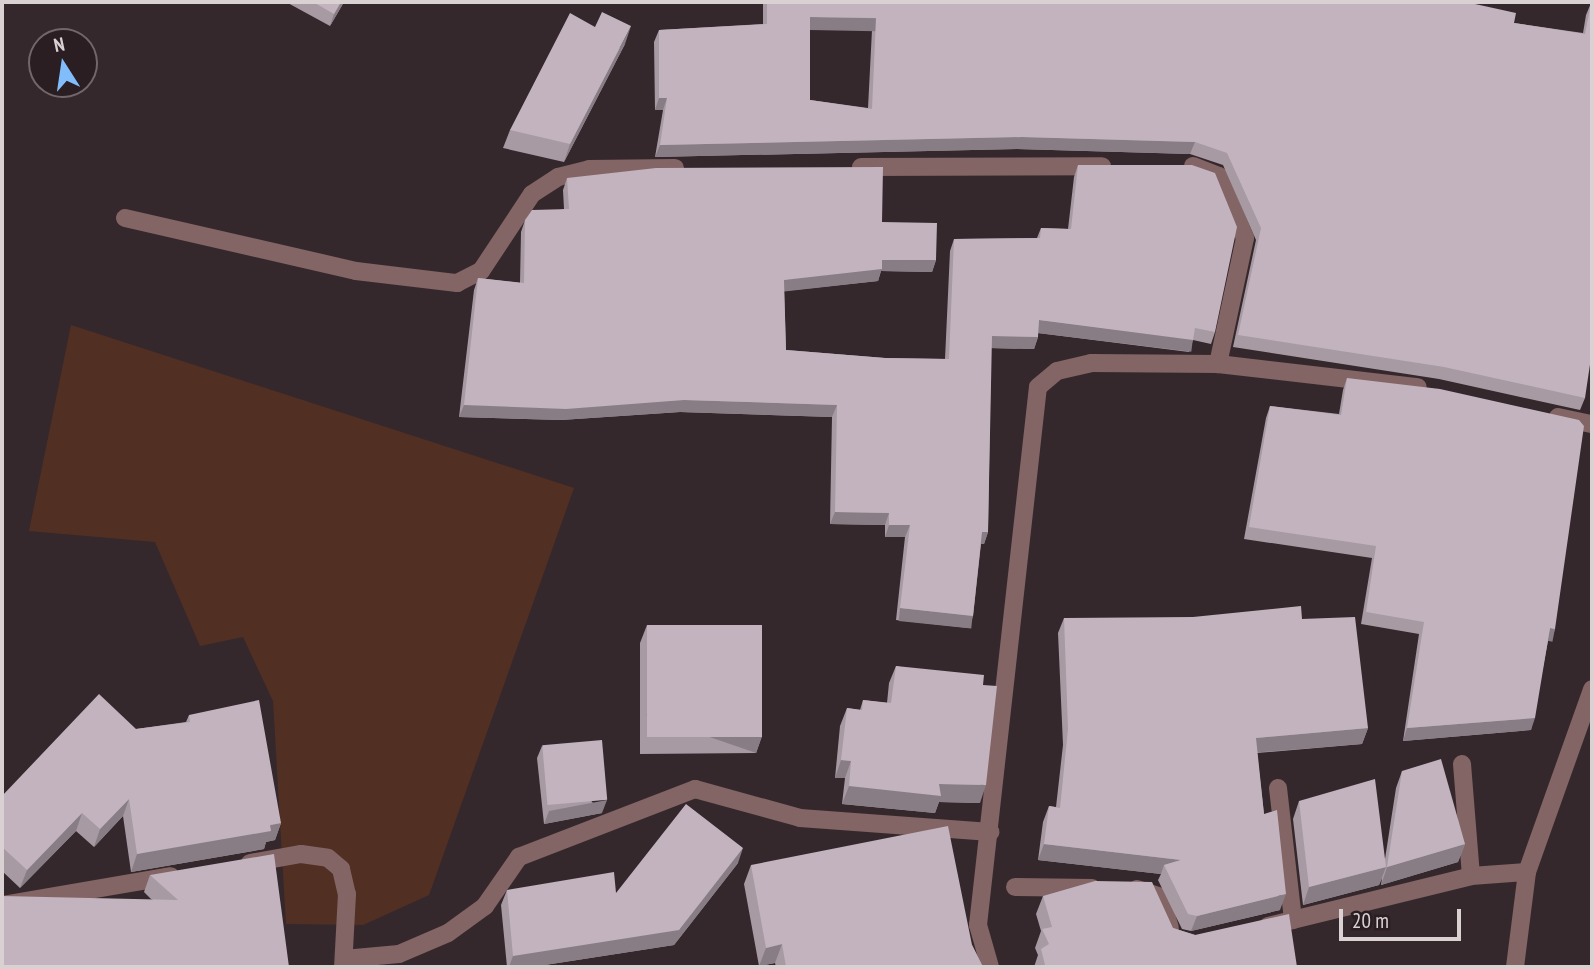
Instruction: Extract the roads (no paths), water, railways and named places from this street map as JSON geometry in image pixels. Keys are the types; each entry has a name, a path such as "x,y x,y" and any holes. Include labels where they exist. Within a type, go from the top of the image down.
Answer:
{"street":[{"path":"1176,165 1220,176 1245,238 1218,364"},
{"path":"841,167 1120,166"},
{"path":"125,218 356,271 457,282 481,271 532,194 558,177 589,169 701,168"},
{"path":"990,967 978,925 1038,387 1057,371 1091,363 1218,364 1437,390"},
{"path":"1541,413 1592,424"},
{"path":"1515,967 1527,872 1592,689"},
{"path":"1462,764 1471,876"},
{"path":"1278,788 1293,920"},
{"path":"233,866 301,854 328,858 341,869 347,894 344,963 399,954 448,933 485,906 519,857 695,789 800,818 990,832"},
{"path":"1245,932 1471,876 1527,872"},
{"path":"2,905 192,873"},
{"path":"1014,887 1153,890 1174,939 1183,942"}]}
